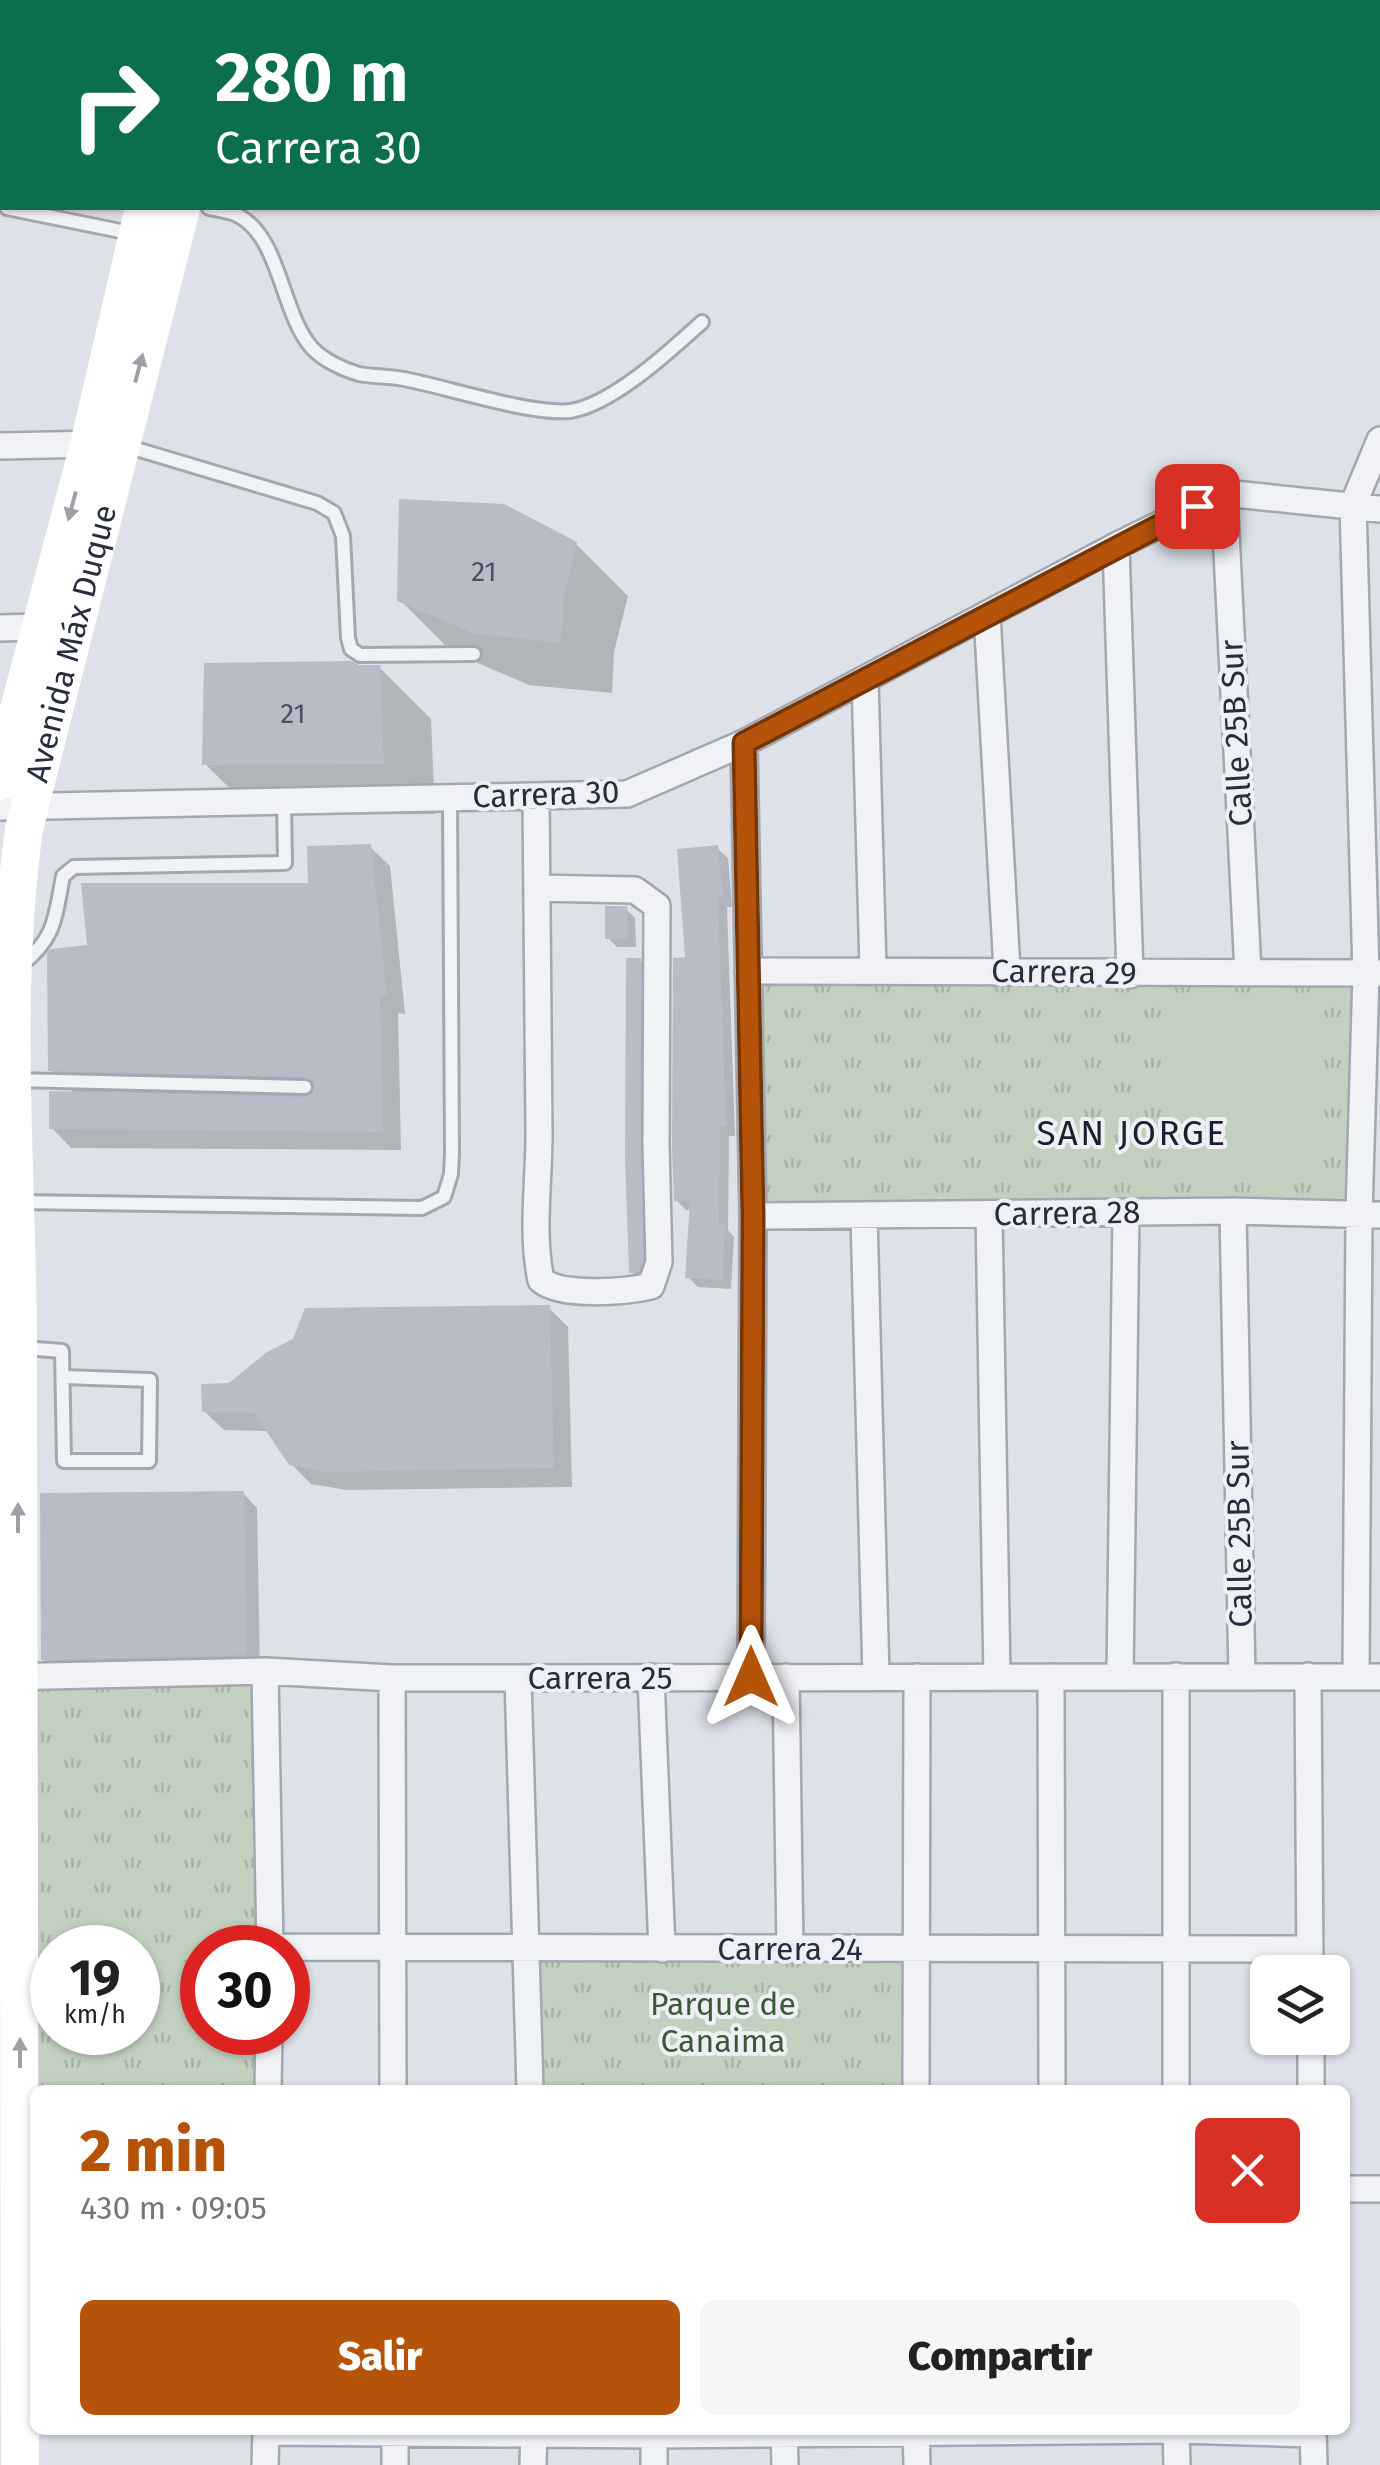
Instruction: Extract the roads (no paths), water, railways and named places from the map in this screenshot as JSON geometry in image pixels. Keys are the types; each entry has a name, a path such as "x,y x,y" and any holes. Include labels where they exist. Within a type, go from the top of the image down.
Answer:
{"main road":[{"name":"Avenida Máx Duque","path":"0,781 40,627 180,210"},
{"name":"Avenida Máx Duque","path":"20,2465 28,2193 8,1676 18,1348 13,1080 7,986 15,886 15,808 104,444 141,221"}],"street":[{"path":"1368,1677 1373,973 1353,505 1380,440"},
{"path":"0,446 104,444"},
{"path":"1224,493 1380,509"},
{"name":"Carrera 30","path":"15,808 627,794 744,743 1224,493"},
{"name":"Calle 25B Sur","path":"1224,493 1248,972"},
{"path":"1116,546 1130,974"},
{"path":"987,614 1007,970"},
{"path":"0,628 40,627"},
{"path":"865,679 873,969"},
{"path":"744,743 753,1216 751,1677"},
{"path":"536,796 537,1241 541,1280 565,1290 650,1286 659,1262 657,906 635,890 537,888"},
{"name":"Carrera 29","path":"748,971 1373,973"},
{"path":"1120,1677 1126,1212"},
{"name":"Carrera 28","path":"753,1216 1126,1212 1370,1215"},
{"name":"Calle 25B Sur","path":"1233,1212 1242,1677"},
{"path":"989,1214 996,1677"},
{"path":"864,1216 876,1677"},
{"path":"266,1671 270,1925"},
{"name":"Carrera 25","path":"8,1676 266,1671 392,1678 1368,1677"},
{"path":"1050,1676 1052,2085"},
{"path":"1176,1676 1176,2085"},
{"path":"1308,1676 1310,1955"},
{"path":"786,1677 790,1949"},
{"path":"916,2085 917,1677"},
{"path":"392,1678 394,2085"},
{"path":"518,1678 530,2085"},
{"path":"651,1678 662,1949"},
{"name":"Carrera 24","path":"310,1947 1176,1948 1250,1955"},
{"path":"268,2055 268,2085"},
{"path":"1311,2055 1311,2085"},
{"path":"1350,2189 1380,2189"},
{"path":"265,2465 266,2435"},
{"path":"395,2435 395,2465"},
{"path":"533,2465 534,2435"},
{"path":"654,2435 654,2465"},
{"path":"784,2435 785,2465"},
{"path":"916,2435 917,2465"},
{"path":"1176,2435 1177,2465"},
{"path":"1314,2435 1314,2465"}],"lane":[{"path":"46,210 141,221"},
{"path":"216,210 239,216 258,233 312,348 330,362 356,373 400,378 544,410 571,411 646,371 702,322"},
{"path":"104,444 317,503 334,513 343,536 348,638 351,649 360,655 474,654"},
{"path":"15,1202 422,1208 444,1197 452,1153 450,798"},
{"path":"7,986 53,931 63,876 68,870 285,863 284,802"},
{"path":"13,1080 305,1087"},
{"path":"18,1348 62,1351 64,1461 149,1462 150,1380 63,1377"}],"district":[{"name":"SAN JORGE","path":"1132,1133"}],"park label":[{"name":"Parque de Canaima","path":"723,2022"}]}
